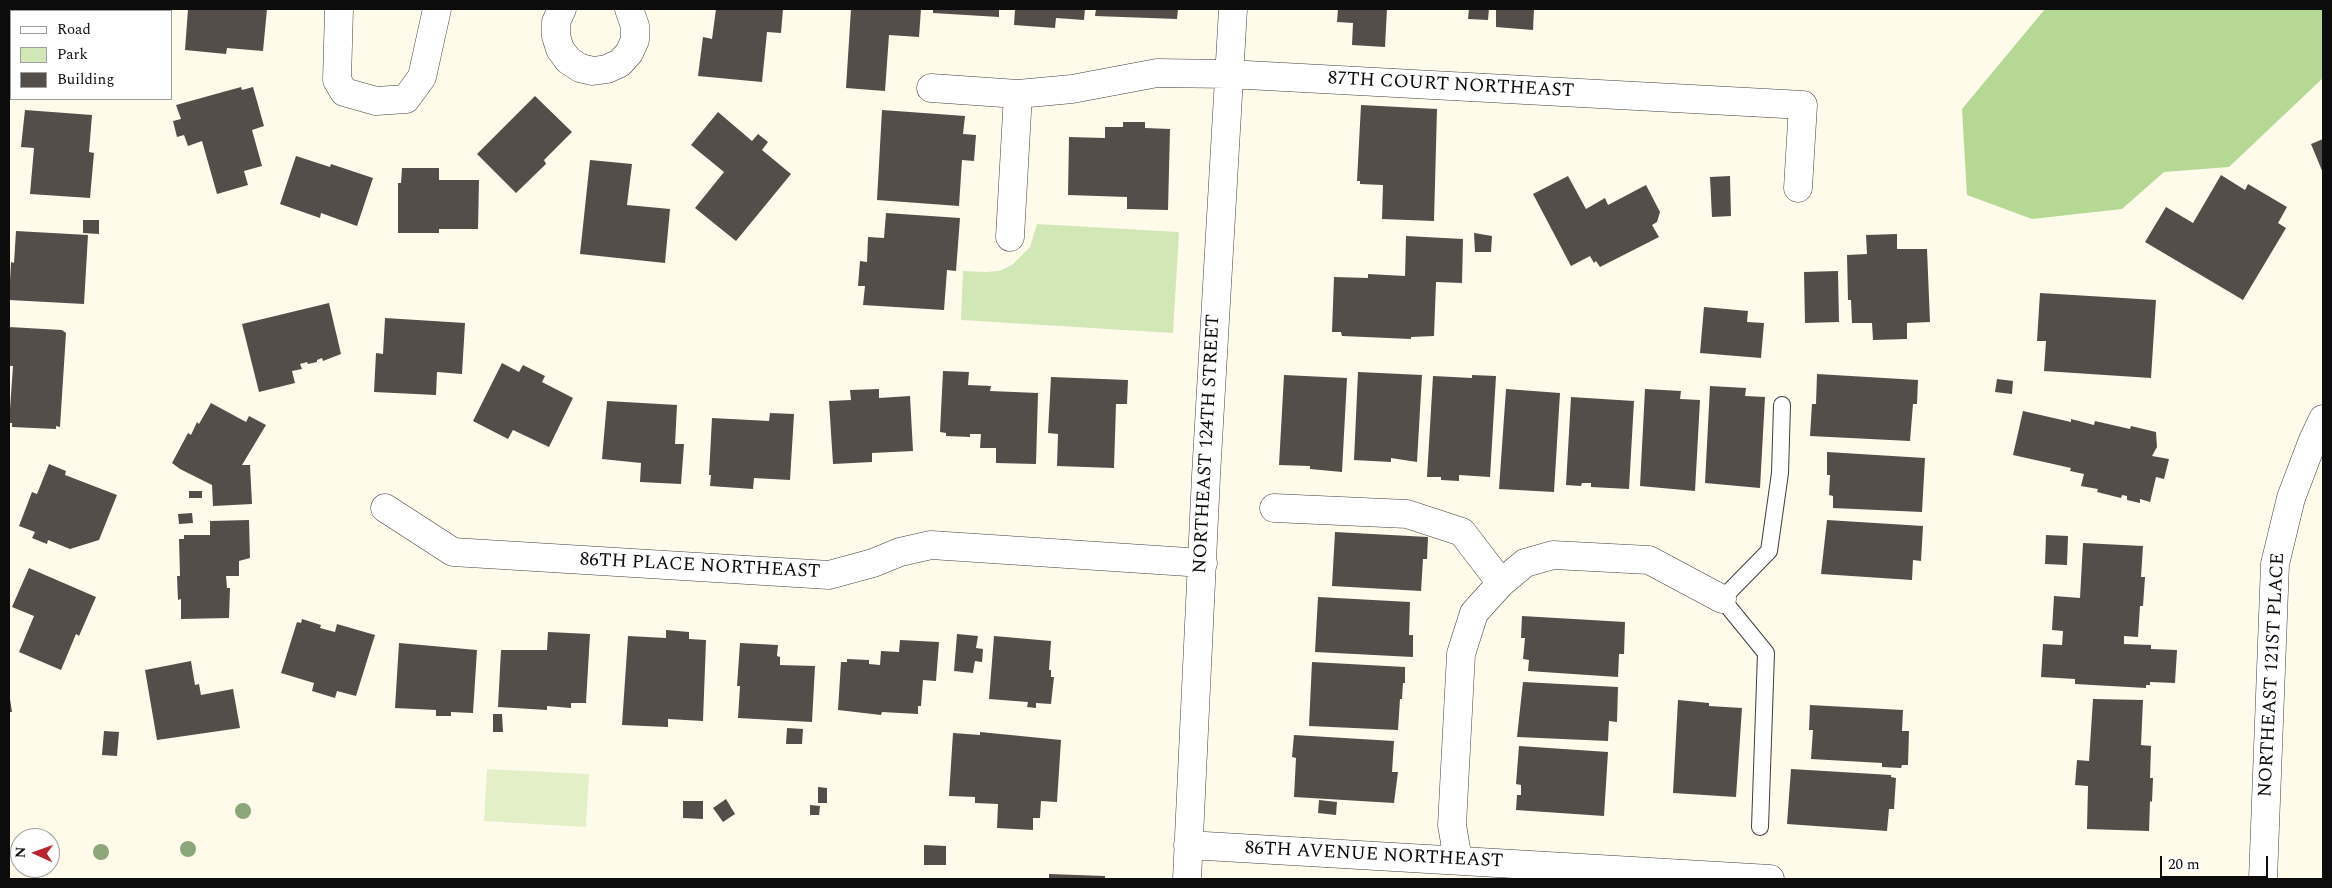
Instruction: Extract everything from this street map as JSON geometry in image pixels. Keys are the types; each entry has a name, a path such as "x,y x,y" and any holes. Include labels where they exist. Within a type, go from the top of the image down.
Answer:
{"street":[{"path":"339,9 337,80 344,92 376,101 406,99 422,77 437,9"},
{"path":"562,9 556,22 556,36 560,49 568,60 580,68 594,71 607,69 620,63 630,53 635,40 635,26 629,9"},
{"name":"NORTHEAST 124TH STREET","path":"1187,879 1228,74 1233,9"},
{"name":"87TH COURT NORTHEAST","path":"932,88 1018,94 1072,89 1157,73 1228,74 1804,105 1798,188"},
{"path":"1010,237 1018,94"},
{"name":"NORTHEAST 121ST PLACE","path":"2263,879 2275,564 2291,498 2313,440 2323,420"},
{"name":"86TH PLACE NORTHEAST","path":"385,508 453,552 829,575 873,563 900,552 931,545 1203,563"},
{"path":"1274,508 1408,514 1462,532 1501,583"},
{"path":"1458,860 1452,825 1461,654 1474,613 1501,583 1525,563 1554,554 1649,560 1722,599"},
{"name":"86TH AVENUE NORTHEAST","path":"1188,845 1770,879"}],"lane":[{"path":"1760,827 1766,653 1722,599 1769,551 1780,474 1782,405"}],"green space":[{"path":"2045,9 2323,9 2323,78 2229,167 2164,172 2122,209 2032,219 1967,195 1962,109"},
{"path":"1037,224 1179,232 1173,333 961,320 963,271 999,271 1012,265 1030,247"},
{"path":"487,769 589,774 586,827 484,821"}],"building":[{"path":"61,9 109,9 109,10"},
{"path":"188,9 267,9 263,51 227,48 226,54 185,50"},
{"path":"716,9 783,9 781,33 767,32 762,82 698,76 703,37 712,39"},
{"path":"851,9 921,9 919,37 889,35 885,91 846,88"},
{"path":"933,9 999,9 999,17 933,13"},
{"path":"1015,9 1085,9 1084,20 1056,18 1055,28 1014,25"},
{"path":"1096,9 1178,9 1177,19 1095,16"},
{"path":"1338,9 1387,9 1385,47 1352,45 1353,23 1337,22"},
{"path":"1469,9 1489,9 1488,20 1468,19"},
{"path":"1496,9 1534,9 1533,30 1496,27"},
{"path":"241,87 242,90 253,87 264,126 252,130 262,166 244,171 248,185 217,194 202,141 188,146 184,135 177,137 173,121 181,119 176,105"},
{"path":"535,96 572,132 544,160 546,164 516,193 477,154"},
{"path":"1361,105 1437,109 1434,221 1382,219 1383,185 1360,184 1360,181 1357,181"},
{"path":"25,110 92,115 89,152 94,153 90,198 30,194 34,148 21,147"},
{"path":"882,110 965,116 963,134 976,135 974,161 962,160 959,206 877,200"},
{"path":"718,112 752,141 758,134 768,142 762,150 791,174 736,241 695,208 724,172 691,145"},
{"path":"1123,122 1145,122 1145,128 1170,129 1168,210 1127,209 1127,197 1068,195 1069,137 1105,138 1105,127 1123,127"},
{"path":"2323,139 2323,173 2311,144"},
{"path":"296,156 330,167 331,164 373,178 357,226 321,213 320,218 280,204"},
{"path":"590,160 632,164 627,205 670,209 665,263 580,254"},
{"path":"402,168 439,168 439,180 479,180 478,229 439,229 439,233 398,233 398,183 401,183"},
{"path":"2221,175 2245,190 2248,184 2287,207 2278,223 2286,228 2243,300 2145,242 2166,207 2193,223"},
{"path":"1568,176 1586,209 1605,198 1608,205 1646,185 1660,212 1657,222 1652,225 1659,237 1600,267 1596,261 1594,263 1590,256 1571,266 1533,194"},
{"path":"1730,176 1731,216 1712,217 1710,177"},
{"path":"886,213 960,218 956,271 947,270 944,310 863,305 865,286 858,286 860,261 867,262 868,237 884,238"},
{"path":"83,220 99,220 99,234 83,233"},
{"path":"16,231 88,235 84,304 9,300 11,262 14,263"},
{"path":"1474,233 1492,236 1491,252 1475,252"},
{"path":"1897,234 1897,249 1927,249 1930,322 1907,323 1907,339 1873,340 1872,323 1852,323 1851,300 1848,300 1847,255 1867,254 1866,235"},
{"path":"1406,236 1463,239 1462,283 1436,282 1434,336 1411,337 1411,339 1342,336 1341,332 1332,332 1334,277 1368,278 1368,274 1405,276"},
{"path":"1838,271 1839,322 1805,323 1804,272"},
{"path":"2040,293 2156,300 2151,378 2044,371 2046,341 2037,341"},
{"path":"329,303 341,354 323,361 322,358 317,360 317,362 300,364 302,369 292,371 295,383 259,392 242,324"},
{"path":"1704,307 1748,311 1747,322 1764,323 1761,358 1700,353"},
{"path":"385,318 465,323 462,374 437,372 436,395 374,392 376,353 383,354"},
{"path":"9,327 62,330 66,333 60,427 56,426 56,429 12,427 12,423 9,423 13,366 9,366"},
{"path":"502,363 519,372 523,365 545,376 542,382 573,398 549,447 513,430 508,439 473,421"},
{"path":"943,371 969,372 968,385 991,386 990,391 1038,393 1036,464 996,463 996,448 980,448 981,434 970,434 970,437 946,436 946,433 940,432"},
{"path":"1358,372 1422,375 1417,462 1391,458 1391,462 1354,460"},
{"path":"1817,374 1918,380 1917,404 1913,404 1910,441 1810,436 1812,404 1816,404"},
{"path":"1284,375 1347,378 1342,472 1310,469 1310,466 1279,465"},
{"path":"1472,375 1496,376 1490,477 1459,475 1459,481 1441,480 1441,477 1427,477 1433,376 1472,378"},
{"path":"1051,377 1128,380 1127,404 1116,404 1114,468 1057,466 1058,434 1048,433"},
{"path":"1997,379 2013,381 2012,394 1995,392"},
{"path":"1710,386 1746,388 1745,396 1765,397 1760,488 1705,483"},
{"path":"879,389 879,398 910,396 913,451 872,453 872,462 833,464 829,401 851,400 850,390"},
{"path":"1506,389 1560,393 1554,492 1499,489"},
{"path":"1645,389 1681,391 1680,399 1700,400 1695,491 1640,486"},
{"path":"1571,397 1634,401 1629,489 1591,487 1591,483 1582,483 1581,486 1566,485"},
{"path":"607,401 677,405 675,444 684,444 681,484 640,482 641,463 602,459"},
{"path":"211,403 246,422 249,416 266,425 242,465 250,465 252,504 213,506 212,485 172,463 188,433 191,435 197,422 199,424"},
{"path":"2023,411 2071,422 2071,419 2094,425 2095,421 2130,429 2131,426 2156,432 2157,447 2152,456 2169,459 2164,479 2156,477 2150,502 2140,499 2140,503 2127,500 2127,496 2122,495 2121,498 2097,492 2098,489 2081,486 2084,474 2070,471 2071,468 2013,455"},
{"path":"770,413 794,414 790,480 754,478 753,489 710,486 712,418 769,421"},
{"path":"1827,452 1925,458 1922,512 1833,508 1833,496 1829,495 1830,475 1827,475"},
{"path":"49,464 66,471 65,475 117,495 99,540 70,549 48,540 47,544 32,538 35,532 19,526 32,492 37,494"},
{"path":"189,491 202,491 202,498 189,498"},
{"path":"192,513 193,523 179,524 178,514"},
{"path":"249,520 250,558 239,561 239,576 226,576 227,588 230,588 229,618 181,619 181,599 178,600 177,576 180,576 179,539 184,539 184,535 210,535 210,521"},
{"path":"1827,520 1923,526 1921,561 1913,560 1912,580 1821,574"},
{"path":"1335,532 1428,537 1427,559 1423,559 1421,591 1332,586"},
{"path":"2046,535 2068,536 2067,565 2045,564"},
{"path":"2083,543 2143,546 2141,577 2145,577 2143,606 2140,606 2138,637 2124,636 2124,644 2151,645 2151,649 2177,650 2175,683 2150,682 2150,685 2146,685 2146,688 2075,684 2075,679 2041,677 2043,644 2062,645 2063,631 2052,630 2054,596 2080,598"},
{"path":"29,568 96,597 79,636 76,634 61,670 19,652 34,616 12,607"},
{"path":"1318,597 1410,602 1409,635 1413,635 1413,657 1315,652"},
{"path":"1522,616 1625,622 1624,654 1619,654 1618,677 1528,671 1529,660 1523,659 1525,638 1521,638"},
{"path":"302,619 321,625 320,628 335,632 337,624 375,635 356,696 337,691 335,698 312,691 314,683 281,673 297,622 301,623"},
{"path":"666,630 689,632 689,639 706,640 703,721 668,719 668,727 622,725 628,636 666,638"},
{"path":"548,632 590,634 586,703 571,703 571,708 547,706 547,710 498,707 501,650 547,650"},
{"path":"957,634 978,636 976,648 983,649 982,662 975,661 973,673 954,671"},
{"path":"994,636 1051,641 1049,670 1051,670 1051,677 1054,677 1051,704 1036,703 1036,708 1027,707 1028,702 989,699"},
{"path":"900,640 939,642 936,681 923,680 921,706 918,706 918,714 882,712 881,715 838,710 841,662 847,662 847,659 869,660 869,664 880,665 881,651 899,652"},
{"path":"399,643 477,650 473,713 451,712 451,716 436,716 436,710 395,708"},
{"path":"740,643 778,645 777,656 780,657 780,665 815,666 812,722 738,718 740,686 737,686"},
{"path":"191,661 195,685 199,684 201,695 233,689 240,728 157,740 145,670"},
{"path":"1312,662 1405,667 1405,683 1403,683 1402,699 1400,699 1398,730 1309,726"},
{"path":"1523,682 1618,687 1617,722 1609,721 1608,741 1517,737"},
{"path":"10,699 12,712 9,712"},
{"path":"2093,699 2143,700 2141,745 2151,746 2150,778 2153,778 2149,831 2087,829 2088,786 2075,785 2077,760 2089,761"},
{"path":"1678,700 1709,703 1709,706 1742,708 1736,797 1673,793"},
{"path":"1810,705 1903,710 1902,731 1909,731 1908,765 1902,765 1901,768 1882,767 1882,763 1811,759 1813,730 1809,730"},
{"path":"493,714 502,714 503,732 493,732"},
{"path":"787,728 803,729 802,744 786,744"},
{"path":"104,731 119,732 117,756 102,755"},
{"path":"980,732 1061,740 1057,802 1041,801 1040,818 1033,818 1033,830 997,828 998,804 975,803 975,797 949,796 953,733 980,735"},
{"path":"1294,735 1394,741 1392,772 1398,772 1394,803 1294,797 1296,758 1292,757"},
{"path":"1519,746 1608,752 1604,816 1516,810 1517,795 1521,795 1521,785 1516,784"},
{"path":"1791,769 1891,775 1891,777 1896,778 1894,809 1889,809 1887,831 1787,824"},
{"path":"818,787 827,788 827,803 818,803"},
{"path":"726,799 735,814 723,822 713,808"},
{"path":"1319,800 1337,802 1336,815 1318,813"},
{"path":"683,801 703,801 703,819 683,818"},
{"path":"810,805 820,806 819,815 810,815"},
{"path":"924,845 946,846 946,865 924,865"},
{"path":"1049,874 1105,876 1105,879 1049,879"}]}
